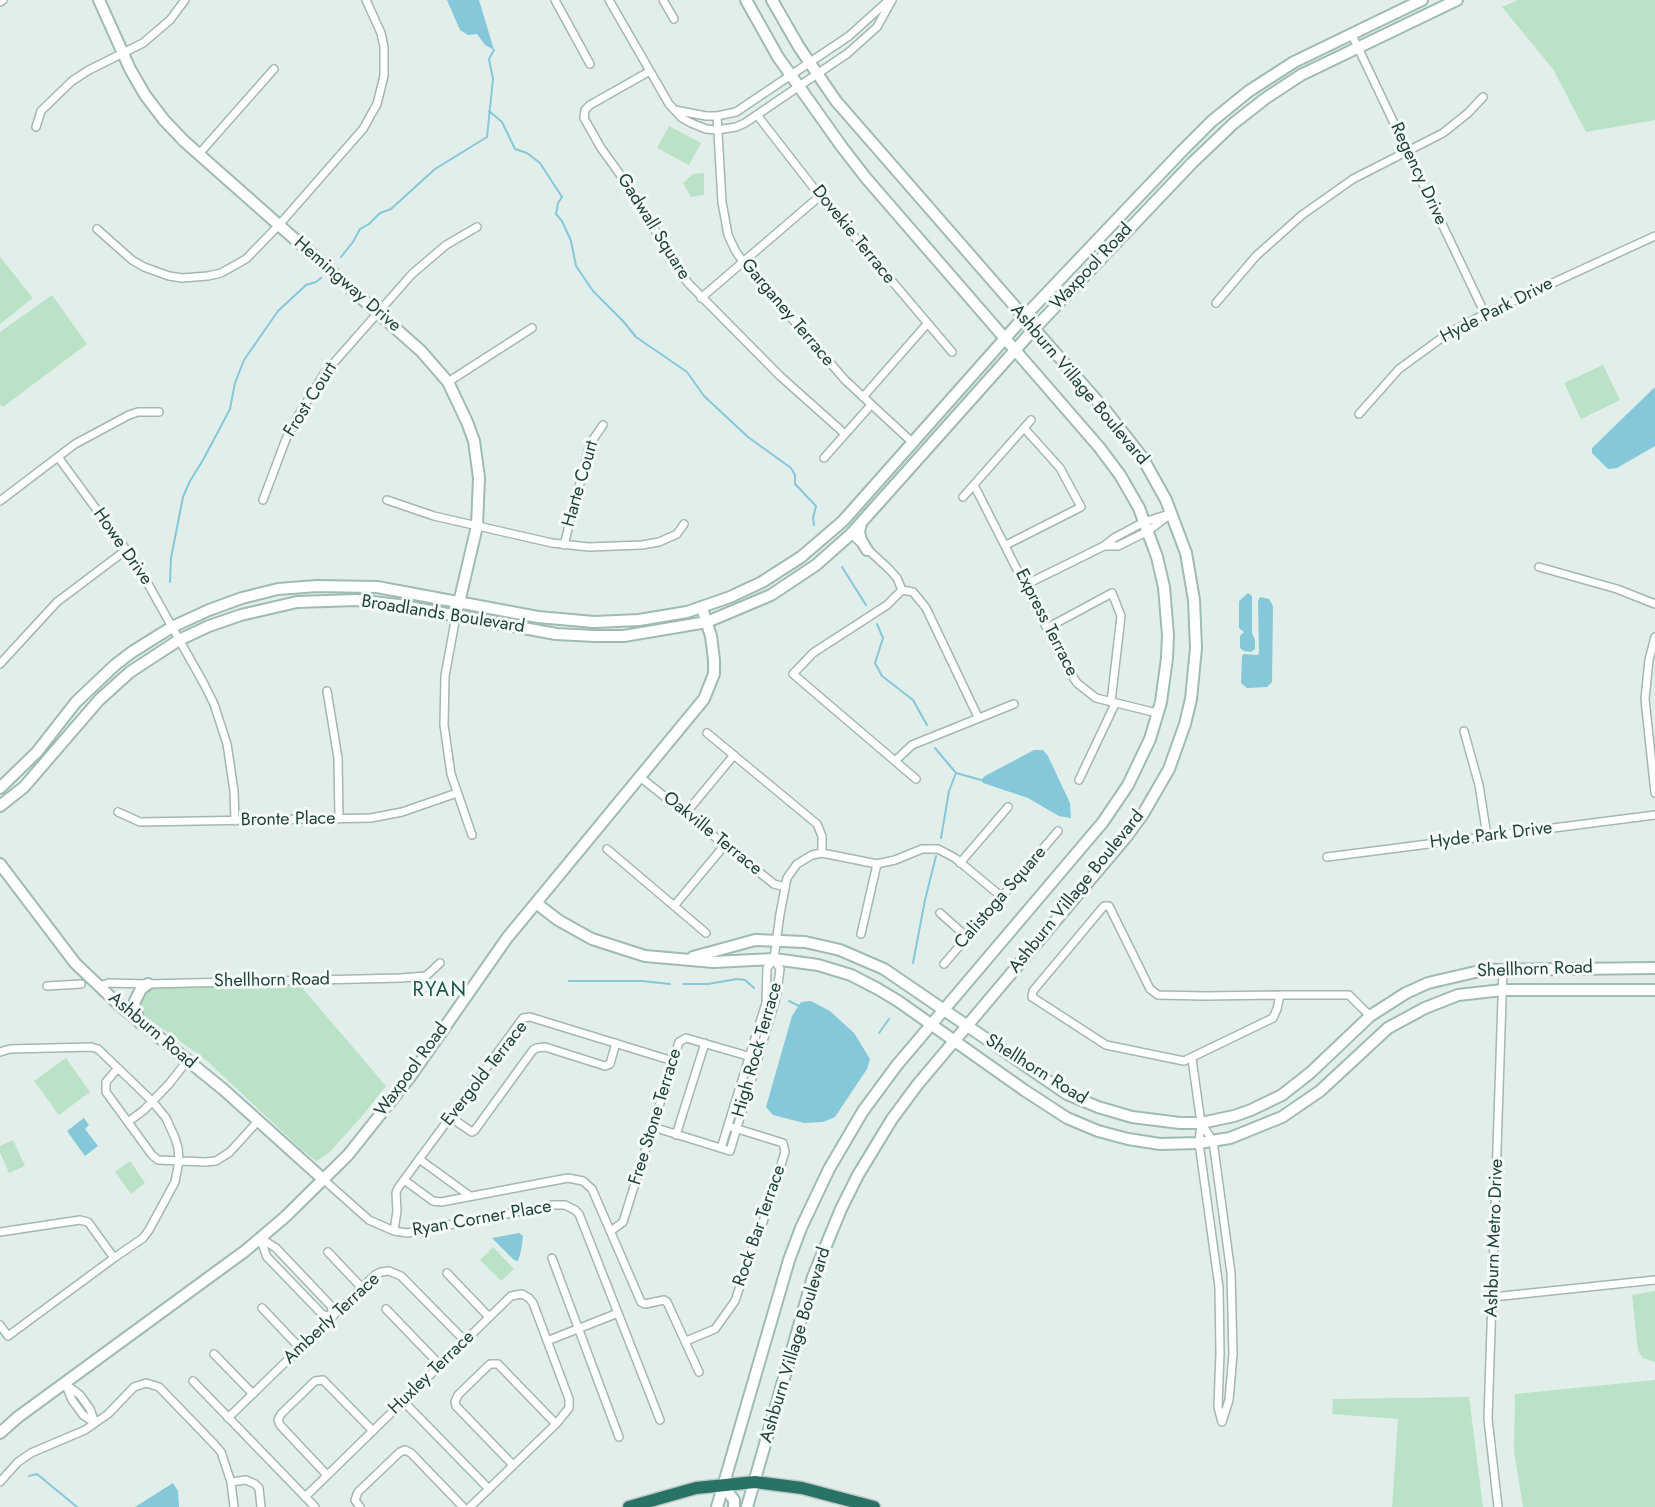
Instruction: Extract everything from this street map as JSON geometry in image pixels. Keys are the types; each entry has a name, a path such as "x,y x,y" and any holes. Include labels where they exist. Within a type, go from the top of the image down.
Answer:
{"highway":[{"path":"629,1507 696,1488 755,1482 802,1488 874,1507"}],"main road":[{"name":"Hemingway Drive","path":"99,0 137,82 154,108 174,131 421,351 448,382 467,422 476,451 480,495 477,526 456,616"},
{"name":"Ashburn Village Boulevard","path":"717,1507 778,1292 801,1228 829,1169 877,1092 930,1024 1116,804 1144,754 1157,713 1167,658 1167,614 1157,556 1131,493 1109,459 866,178 790,76 746,0"},
{"name":"Ashburn Village Boulevard","path":"747,1507 813,1277 841,1209 858,1175 892,1119 954,1040 1127,836 1143,814 1169,769 1185,724 1191,699 1196,648 1194,600 1186,553 1172,513 1152,473 1129,440 850,117 817,74 772,0"},
{"name":"Waxpool Road","path":"0,1433 16,1418 260,1239 348,1155 402,1087 479,976 536,903 697,710 711,686 714,674 713,645 702,608 748,589 784,569 830,534 1024,317 1212,121 1273,75 1314,51 1422,0"},
{"name":"Waxpool Road","path":"707,622 746,607 787,585 816,565 851,534 1034,329 1192,163 1234,123 1301,75 1457,0"},
{"path":"851,534 851,523 859,504"},
{"path":"861,523 859,532 867,550"},
{"name":"Broadlands Boulevard","path":"0,788 37,752 90,688 132,652 172,627 224,604 258,594 287,589 347,585 377,587 538,617 594,622 646,619 702,608"},
{"name":"Broadlands Boulevard","path":"0,806 24,787 83,717 114,686 145,661 179,640 228,619 297,602 324,600 377,602 556,634 595,636 642,634 707,622"},
{"name":"Ashburn Road","path":"0,864 62,947 99,986 140,1023 224,1090 324,1180"},
{"name":"Shellhorn Road","path":"536,903 574,929 610,947 645,956 713,962 774,959 818,965 851,975 878,989 1045,1105 1085,1126 1160,1144 1199,1143 1247,1133 1294,1110 1320,1091 1382,1033 1411,1014 1458,995 1503,990 1655,990"},
{"name":"Shellhorn Road","path":"683,959 754,940 823,945 869,962 910,986 1067,1094 1132,1117 1163,1123 1202,1123 1251,1110 1282,1095 1310,1073 1370,1016 1406,993 1428,983 1464,973 1503,969 1655,968"},
{"path":"140,1023 135,1001 141,989 148,984"},
{"path":"723,1486 734,1500 734,1507"}],"street":[{"path":"36,127 41,111 72,81 89,70 143,44 162,28 184,0"},
{"path":"97,229 132,260 169,276 195,278 221,273 235,267 256,250 363,129 377,104 384,76 384,47 378,26 366,0"},
{"path":"555,0 590,64"},
{"path":"609,0 658,88 675,110 682,118 699,127 717,130 735,127 757,115 848,53 871,33 885,16 891,0"},
{"path":"663,0 674,19"},
{"path":"675,110 717,116 736,112 849,36 891,0"},
{"name":"Regency Drive","path":"1351,33 1485,314"},
{"path":"199,154 274,69"},
{"name":"Gadwall Square","path":"650,72 590,105 585,110 584,118 601,148 632,191 681,274 701,298 780,376 845,434"},
{"path":"1216,303 1256,256 1302,215 1353,180 1451,127 1483,97"},
{"name":"Dovekie Terrace","path":"757,115 820,196 952,352"},
{"name":"Garganey Terrace","path":"717,116 719,182 724,221 728,236 743,262 845,380 913,443"},
{"path":"701,298 820,196"},
{"name":"Frost Court","path":"263,500 286,440 310,395 339,355 430,257 477,227"},
{"name":"Hyde Park Drive","path":"1359,414 1385,383 1415,356 1447,334 1485,314 1655,236"},
{"path":"863,397 927,324"},
{"path":"448,382 532,328"},
{"path":"824,458 871,405"},
{"path":"0,501 75,444 129,415 138,412 159,412"},
{"path":"963,497 1031,420"},
{"name":"Harte Court","path":"564,545 590,444 603,425"},
{"path":"1006,545 1081,507 1060,468 1024,428"},
{"name":"Howe Drive","path":"58,457 138,566 204,684 222,727 231,766 235,821"},
{"name":"Express Terrace","path":"974,485 1077,683 1090,694 1113,703 1157,713"},
{"path":"387,500 434,516 564,545 613,547 642,545 670,538 677,534 684,524"},
{"path":"1025,585 1104,546 1114,538 1146,527 1172,513"},
{"path":"851,534 890,569 902,590"},
{"path":"0,664 57,602 126,549"},
{"path":"1539,567 1608,586 1655,604"},
{"path":"902,590 913,592 926,608 978,717"},
{"path":"902,590 887,605 813,653 793,674 915,779"},
{"path":"1047,628 1112,593 1121,616 1113,703 1079,780"},
{"path":"456,616 447,660 443,700 447,750 457,793 472,835"},
{"path":"1655,637 1649,660 1645,699 1655,793"},
{"path":"327,691 338,758 339,819"},
{"path":"895,761 912,745 1014,704"},
{"path":"1464,730 1479,785 1487,836"},
{"path":"707,733 817,824 822,836 822,853"},
{"path":"686,813 734,755"},
{"name":"Oakville Terrace","path":"640,777 774,884 785,887"},
{"name":"Bronte Place","path":"118,812 140,822 339,819 387,816 457,793"},
{"path":"960,863 1008,807"},
{"name":"Hyde Park Drive","path":"1327,856 1655,815"},
{"name":"Calistoga Square","path":"944,964 1058,831"},
{"path":"674,906 724,846"},
{"path":"774,959 787,878 797,864 812,855 822,853 877,864 930,848 945,852 1002,897"},
{"path":"607,849 706,933"},
{"path":"861,934 877,864"},
{"path":"1280,995 1273,1018 1184,1061 1106,1045 1032,997 1033,991 1104,906 1109,906 1153,993 1192,996 1280,995 1348,996 1370,1016"},
{"path":"940,914 967,937"},
{"name":"High Rock Terrace","path":"774,959 780,969 776,998 730,1151 721,1148 766,1004 767,968 774,959"},
{"name":"Shellhorn Road","path":"99,986 109,983 409,978 426,976 440,963"},
{"name":"Ashburn Metro Drive","path":"1498,1507 1488,1427 1503,969"},
{"path":"47,986 81,984"},
{"name":"Evergold Terrace","path":"394,1231 397,1211 396,1193 523,1018 530,1017 673,1061"},
{"name":"Free Stone Terrace","path":"611,1231 623,1222 679,1042 682,1039 705,1043 758,1059"},
{"path":"450,1117 472,1132 475,1130 533,1050 537,1048 545,1047 604,1066 610,1064 616,1043"},
{"path":"676,1135 705,1043"},
{"path":"0,1052 10,1049 91,1047 104,1053 160,1110 176,1138 179,1161 171,1192 143,1238 8,1336 0,1325"},
{"path":"1192,1059 1202,1123 1199,1143 1219,1287 1218,1407 1222,1422 1231,1389 1234,1327 1230,1269 1213,1141 1202,1123"},
{"path":"128,1122 169,1084 187,1061"},
{"path":"118,1068 106,1082 105,1087 155,1159 160,1161 210,1162 221,1158 230,1152 258,1121"},
{"name":"Rock Bar Terrace","path":"686,1341 715,1329 735,1301 785,1152 783,1143 728,1126"},
{"path":"653,1127 721,1148"},
{"path":"419,1159 470,1196"},
{"path":"404,1180 433,1201 441,1202 568,1178 583,1181 592,1189 641,1302 645,1304 664,1300 667,1302 699,1372"},
{"name":"Ryan Corner Place","path":"324,1180 378,1226 407,1233 554,1205 565,1205 579,1214 660,1420"},
{"path":"0,1232 86,1221 114,1258"},
{"path":"260,1239 276,1248 331,1306 333,1316 323,1315 267,1257 260,1239"},
{"path":"328,1252 362,1288"},
{"path":"552,1258 619,1437"},
{"name":"Amberly Terrace","path":"228,1418 375,1275 381,1272 396,1273 401,1276 465,1341"},
{"path":"447,1273 489,1317"},
{"path":"1493,1297 1655,1280"},
{"name":"Huxley Terrace","path":"305,1497 511,1296 525,1295 533,1303 547,1341"},
{"path":"262,1308 300,1348"},
{"path":"386,1309 440,1365"},
{"path":"471,1507 568,1412 570,1403 547,1341 618,1313"},
{"path":"214,1354 253,1394"},
{"path":"513,1465 456,1406 455,1402 458,1395 489,1364 498,1364 556,1424"},
{"path":"327,1475 280,1425 281,1414 315,1381 323,1380 372,1431"},
{"path":"193,1381 315,1507"},
{"path":"64,1383 80,1395 90,1409 95,1423"},
{"path":"0,1482 18,1462 31,1453 49,1444 76,1436 112,1410 134,1388 152,1383 159,1387 221,1452 231,1482 234,1507"},
{"path":"403,1401 489,1489"},
{"path":"360,1507 355,1500 358,1492 400,1452 405,1450 411,1453 462,1507"},
{"path":"231,1482 246,1480 255,1484 259,1488 261,1507"}],"green space":[{"path":"1518,0 1655,0 1655,120 1586,132 1553,69 1502,7"},
{"path":"669,126 701,143 689,165 657,148"},
{"path":"704,173 704,195 691,197 683,183 693,174"},
{"path":"0,257 33,298 0,324"},
{"path":"52,295 87,344 3,407 0,404 0,332"},
{"path":"1603,365 1620,400 1581,419 1564,383"},
{"path":"303,985 304,990 386,1086 328,1154 316,1161 206,1060 146,1017 139,1006 142,996 150,988"},
{"path":"66,1058 90,1092 59,1115 34,1081"},
{"path":"13,1140 25,1166 9,1173 0,1152 0,1146"},
{"path":"130,1161 145,1183 131,1194 115,1172"},
{"path":"493,1247 514,1269 501,1281 480,1260"},
{"path":"1655,1291 1655,1362 1643,1358 1638,1351 1632,1295"},
{"path":"1655,1380 1655,1507 1523,1507 1514,1451 1515,1394"},
{"path":"1469,1397 1483,1507 1392,1507 1398,1419 1332,1414 1333,1399"}],"water":[{"path":"447,0 479,0 494,50 485,45 477,34 468,35 460,30"},
{"path":"1655,387 1655,446 1617,468 1608,469 1592,453 1592,448"},
{"path":"1248,593 1252,596 1252,633 1255,640 1255,649 1251,652 1240,648 1240,636 1244,632 1239,628 1239,601"},
{"path":"1260,597 1269,599 1273,606 1272,682 1267,687 1247,688 1241,683 1242,657 1243,654 1258,655 1259,653 1258,601"},
{"path":"1034,750 1043,750 1048,756 1070,803 1071,818 1059,816 1028,798 983,783 981,780"},
{"path":"811,1001 830,1011 854,1033 870,1059 867,1069 835,1117 823,1122 804,1123 773,1115 766,1107 792,1016 801,1002"},
{"path":"84,1118 89,1125 85,1129 98,1146 85,1156 67,1131"},
{"path":"519,1233 523,1236 518,1261 514,1260 492,1238"},
{"path":"173,1483 178,1491 179,1507 135,1507"}],"waterway":[{"path":"341,257 360,229 380,213 391,209 435,169 487,137 493,79 489,59 494,50"},
{"path":"489,111 502,122 515,149 527,153 540,163 562,197 556,214 562,221 571,241 576,266 593,291 636,337 687,372 704,396 748,437 791,468 795,475 795,484 816,506 814,525"},
{"path":"170,582 171,558 183,497 230,409 235,383 244,360 278,311 306,285 321,278"},
{"path":"842,567 866,605"},
{"path":"877,624 883,638 875,663 882,676 913,700 927,725"},
{"path":"935,748 956,773 981,780"},
{"path":"941,838 949,791 956,773"},
{"path":"913,963 936,856"},
{"path":"683,984 708,984 737,979 745,980 754,988"},
{"path":"569,981 642,981 670,984"},
{"path":"789,1001 799,1006"},
{"path":"879,1033 889,1019"},
{"path":"29,1476 37,1474 77,1507"}],"district":[{"name":"RYAN","path":"440,991"}]}
